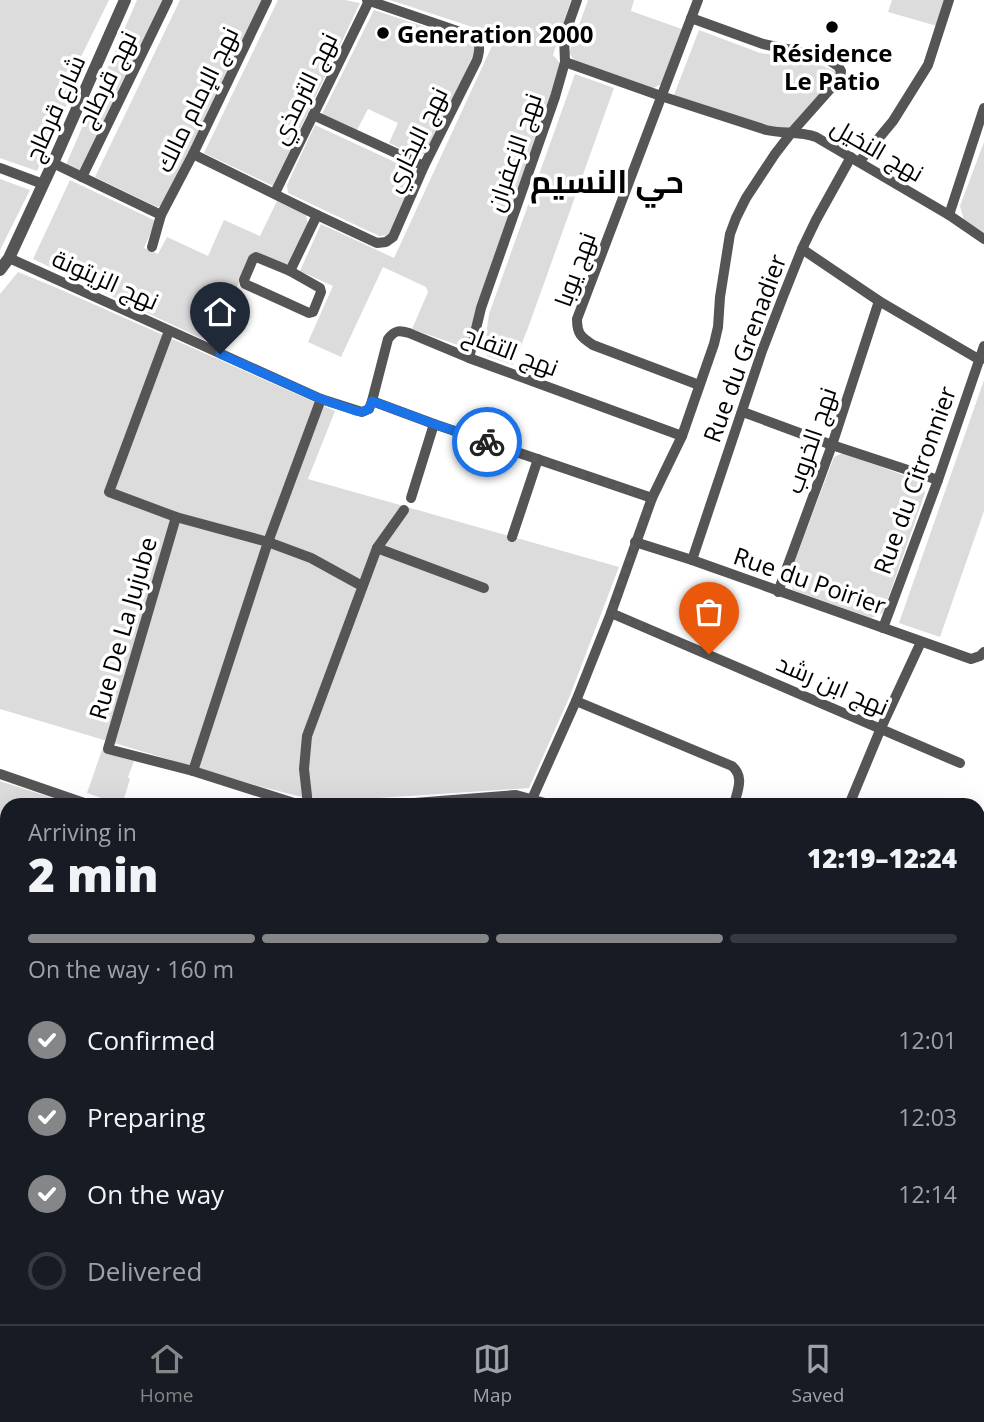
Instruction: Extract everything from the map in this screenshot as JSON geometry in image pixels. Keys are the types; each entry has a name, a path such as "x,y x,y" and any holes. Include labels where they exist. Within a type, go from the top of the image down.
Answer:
{"street":[{"name":"شارع قرطاج","path":"0,270 9,258 53,163 125,0"},
{"name":"نهج قرطاج","path":"82,177 168,0"},
{"name":"نهج الإمام مالك","path":"152,247 161,215 267,0"},
{"name":"نهج البخاري","path":"317,215 377,243 386,242 393,237 480,49 475,38 466,34 368,0"},
{"name":"نهج الترمذي","path":"275,194 368,0"},
{"name":"نهج الزعفران","path":"468,358 481,308 543,135 565,62 564,37 578,0"},
{"name":"نهج يوبا","path":"698,0 577,319 577,329 583,339 593,345 699,385"},
{"name":"Rue du Grenadier","path":"692,560 762,351 802,249 816,220 855,160 893,121 928,65 949,0"},
{"path":"531,798 576,701 652,498 682,436 714,344 730,234 746,198 792,132 840,78 841,71 838,66 824,57 763,44 691,18"},
{"path":"565,62 661,96"},
{"name":"نهج النخيل","path":"661,96 765,130 806,133 816,137 949,215 984,239"},
{"path":"949,215 984,108"},
{"path":"313,115 424,166"},
{"path":"193,154 317,215 290,271"},
{"path":"53,163 161,215"},
{"path":"0,168 43,184"},
{"path":"802,249 879,301 980,360"},
{"path":"256,257 290,271 320,288 321,292 311,313 247,286 244,282 256,257"},
{"name":"نهج الزيتونة","path":"9,258 321,399 362,412 369,409 372,401"},
{"name":"نهج الخروب","path":"778,592 832,445 879,301"},
{"name":"نهج التفاح","path":"372,401 388,339 399,330 682,436"},
{"path":"169,331 109,492 176,517 268,542 311,558 362,586"},
{"name":"Rue du Citronnier","path":"883,628 984,346"},
{"path":"276,798 193,771 268,542 321,399"},
{"path":"372,401 652,498"},
{"path":"743,412 938,480"},
{"path":"411,498 434,424"},
{"path":"512,537 538,459"},
{"path":"307,798 304,769 307,736 377,548 404,510"},
{"name":"Rue De La Jujube","path":"176,517 108,749 193,771"},
{"name":"Rue du Poirier","path":"635,542 971,659 984,652"},
{"path":"377,548 484,588"},
{"name":"نهج ابن رشد","path":"611,613 960,763"},
{"path":"852,798 921,642"},
{"path":"576,701 732,766 738,771 740,778 736,798"},
{"path":"0,774 70,798"},
{"path":"478,798 516,795 527,798"}],"shaded area":[{"path":"0,0 109,0 72,75 79,78 37,171 0,158"},
{"path":"137,0 165,0 81,174 65,167"},
{"path":"180,0 263,0 166,204 157,207 95,177"},
{"path":"278,0 345,0 360,3 273,186 204,153"},
{"path":"390,0 571,0 553,55 560,63 552,91 475,312 469,349 412,329 428,292 426,287 383,267 341,357 308,342 333,286 300,271 321,224 394,258 497,35"},
{"path":"588,0 634,0 631,11 682,29 662,84 651,89 574,60 569,53"},
{"path":"892,0 946,0 937,26 888,12"},
{"path":"374,10 474,43 475,51 427,153 417,156 389,143 398,123 368,109 357,130 322,114"},
{"path":"699,30 760,53 806,59 837,72 825,92 788,131 719,112 674,95"},
{"path":"575,74 614,88 513,365 487,356 484,350 489,314"},
{"path":"315,125 412,170 415,178 389,235 379,236 288,193 287,185"},
{"path":"984,142 984,232 964,220 960,206"},
{"path":"0,179 30,190 0,250"},
{"path":"70,180 156,221 144,248 158,254 167,237 208,256 224,220 260,236 277,201 306,215 308,224 290,263 283,266 253,252 211,343 33,259"},
{"path":"18,272 335,411 308,479 619,567 569,698 529,788 378,798 302,797 0,709 0,294"},
{"path":"984,380 984,511 940,637 899,623"},
{"path":"843,453 922,482 925,493 883,613 871,618 793,590 788,579 834,457"},
{"path":"102,750 134,761 124,798 102,798 87,793"},
{"path":"0,781 52,798 0,798"}],"way so far":[{"path":"487,442 652,498 611,613 709,654"}],"place":[{"name":"Résidence Le Patio","path":"832,27"},
{"name":"Generation 2000","path":"383,33"}],"district":[{"name":"حي النسيم","path":"607,180"}],"route":[{"path":"220,354 321,399 356,411 369,409 372,401 487,442"}]}
